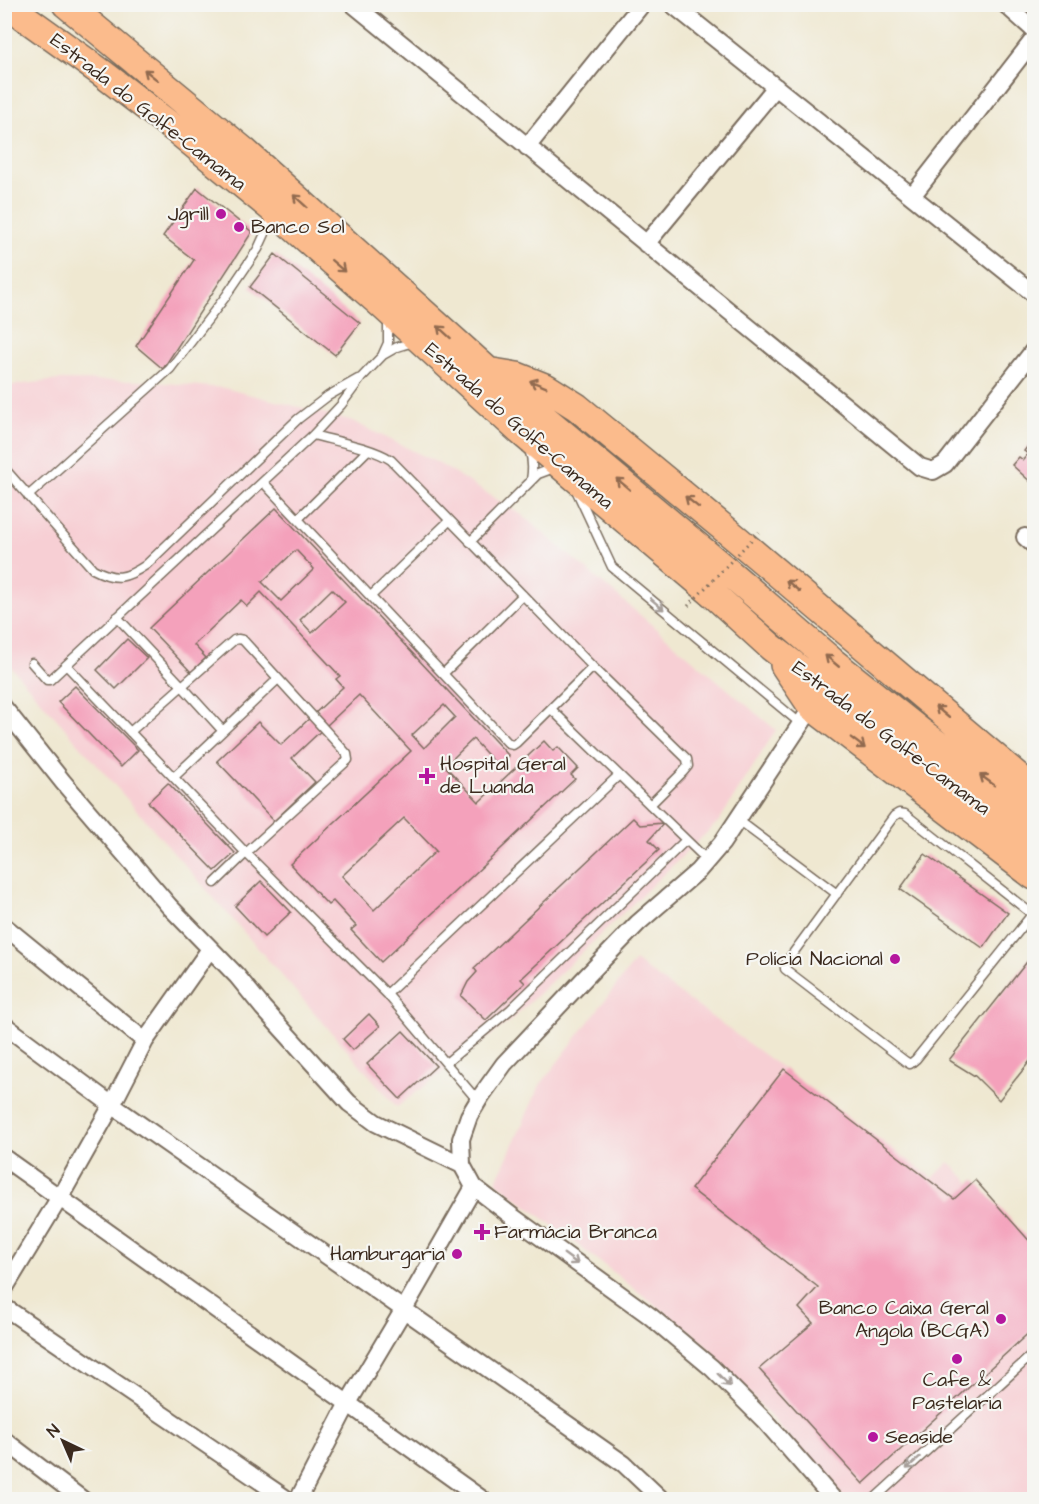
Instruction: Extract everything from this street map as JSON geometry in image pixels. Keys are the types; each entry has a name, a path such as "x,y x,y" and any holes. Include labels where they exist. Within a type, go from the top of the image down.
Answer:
{"highway":[{"name":"Estrada do Golfe-Camama","path":"6,4 166,122 275,211 520,431 713,594 771,647 932,771 1035,845"},
{"name":"Estrada do Golfe-Camama","path":"66,4 244,151 488,371 833,662 921,732 1035,814"},
{"path":"488,371 517,376 547,388 577,407 1034,790"},
{"path":"771,647 806,716 1035,876"}],"street":[{"path":"353,4 920,467 933,471 945,464 1035,350"},
{"path":"527,147 642,4"},
{"path":"672,4 1035,294"},
{"path":"1005,4 1035,30"},
{"path":"912,196 1035,39"},
{"path":"646,244 776,87"},
{"path":"4,708 169,906 237,976 349,1103 376,1124 462,1165"},
{"path":"806,716 722,843 698,871 638,924 504,1064 469,1116 461,1139 462,1165 474,1186 650,1316 712,1368 765,1421 834,1500"},
{"path":"4,926 145,1041"},
{"path":"4,1289 60,1197 145,1041 210,949"},
{"path":"4,1025 112,1105 624,1464 662,1500"},
{"path":"4,1158 483,1500"},
{"path":"298,1500 348,1403 474,1186"},
{"path":"4,1307 288,1500"},
{"path":"4,1440 83,1500"}],"lane":[{"path":"28,496 170,369 226,296 258,249 275,211"},
{"path":"383,306 389,324 388,343 383,355"},
{"path":"32,663 49,681 313,435 383,355 413,342 424,344 434,352"},
{"path":"4,468 93,569 107,576 120,578 132,575 146,565 298,419 328,396 361,378"},
{"path":"520,431 532,456 531,481"},
{"path":"313,435 368,450 391,460 593,667 687,759 688,766 650,805"},
{"path":"298,519 368,450"},
{"path":"470,542 538,474 556,468 566,470 612,567 806,716"},
{"path":"263,482 509,744 513,745 593,667"},
{"path":"371,596 449,521"},
{"path":"444,673 523,595"},
{"path":"117,617 222,730"},
{"path":"130,732 234,640 238,639 243,640 347,754 348,760 215,883"},
{"path":"66,665 246,853 387,994 478,1101"},
{"path":"174,777 278,679"},
{"path":"551,709 707,860"},
{"path":"387,994 619,775"},
{"path":"899,813 905,814 1033,913 910,1064 785,969 785,964 894,816 899,813"},
{"path":"738,820 837,894"},
{"path":"446,1063 511,1010 686,840"},
{"path":"876,1500 875,1498 1035,1353"}],"path":[{"path":"688,606 759,532"}],"shaded area":[{"name":"Hospital Geral de Luanda","path":"59,380 140,381 224,388 350,420 438,463 522,515 776,730 719,821 511,1020 397,1107 5,660 5,386"},
{"path":"635,961 933,1178 949,1162 1034,1244 1034,1499 845,1499 701,1340 496,1182 540,1085"}],"building":[{"path":"197,188 252,232 163,369 136,346 194,260 163,236"},
{"path":"275,254 360,323 335,355 250,287"},
{"path":"1031,442 1034,445 1034,485 1012,465 1019,457 1023,460 1028,454 1024,451"},
{"path":"276,508 509,756 498,766 473,739 445,766 479,802 544,741 553,751 558,747 578,768 571,775 575,779 381,962 351,930 356,926 333,901 328,905 290,864 411,751 359,695 292,758 315,782 274,821 217,761 258,722 281,745 343,687 336,679 340,676 261,592 247,606 241,600 194,645 206,658 191,672 149,628","holes":["296,550 314,569 281,601 262,582","332,589 345,602 312,633 300,620","444,705 455,717 424,748 412,735","404,818 436,851 374,910 342,876"]},
{"path":"127,639 147,658 116,689 97,670"},
{"path":"75,686 138,750 121,767 58,702"},
{"path":"168,783 235,853 215,871 148,802"},
{"path":"633,818 640,825 664,823 649,840 659,850 521,979 525,983 486,1020 461,996 468,982 477,972 474,968"},
{"path":"925,854 1008,913 983,948 900,889"},
{"path":"261,881 291,912 264,937 235,906"},
{"path":"1034,953 1034,1056 999,1100 975,1076 949,1060"},
{"path":"369,1014 380,1026 353,1050 343,1039"},
{"path":"403,1031 436,1066 400,1099 367,1064"},
{"path":"784,1069 954,1199 975,1180 1034,1246 1034,1328 863,1484 759,1369 813,1323 799,1308 818,1287 691,1189"}],"place":[{"name":"Jgrill","path":"221,214"},
{"name":"Banco Sol","path":"239,227"},
{"name":"Hospital Geral de Luanda","path":"427,776"},
{"name":"Polícia Nacional","path":"895,959"},
{"name":"Farmácia Branca","path":"482,1232"},
{"name":"Hamburgaria","path":"457,1254"},
{"name":"Banco Caixa Geral Angola (BCGA)","path":"1001,1319"},
{"name":"Cafe & Pastelaria","path":"957,1359"},
{"name":"Seaside","path":"873,1437"}]}
